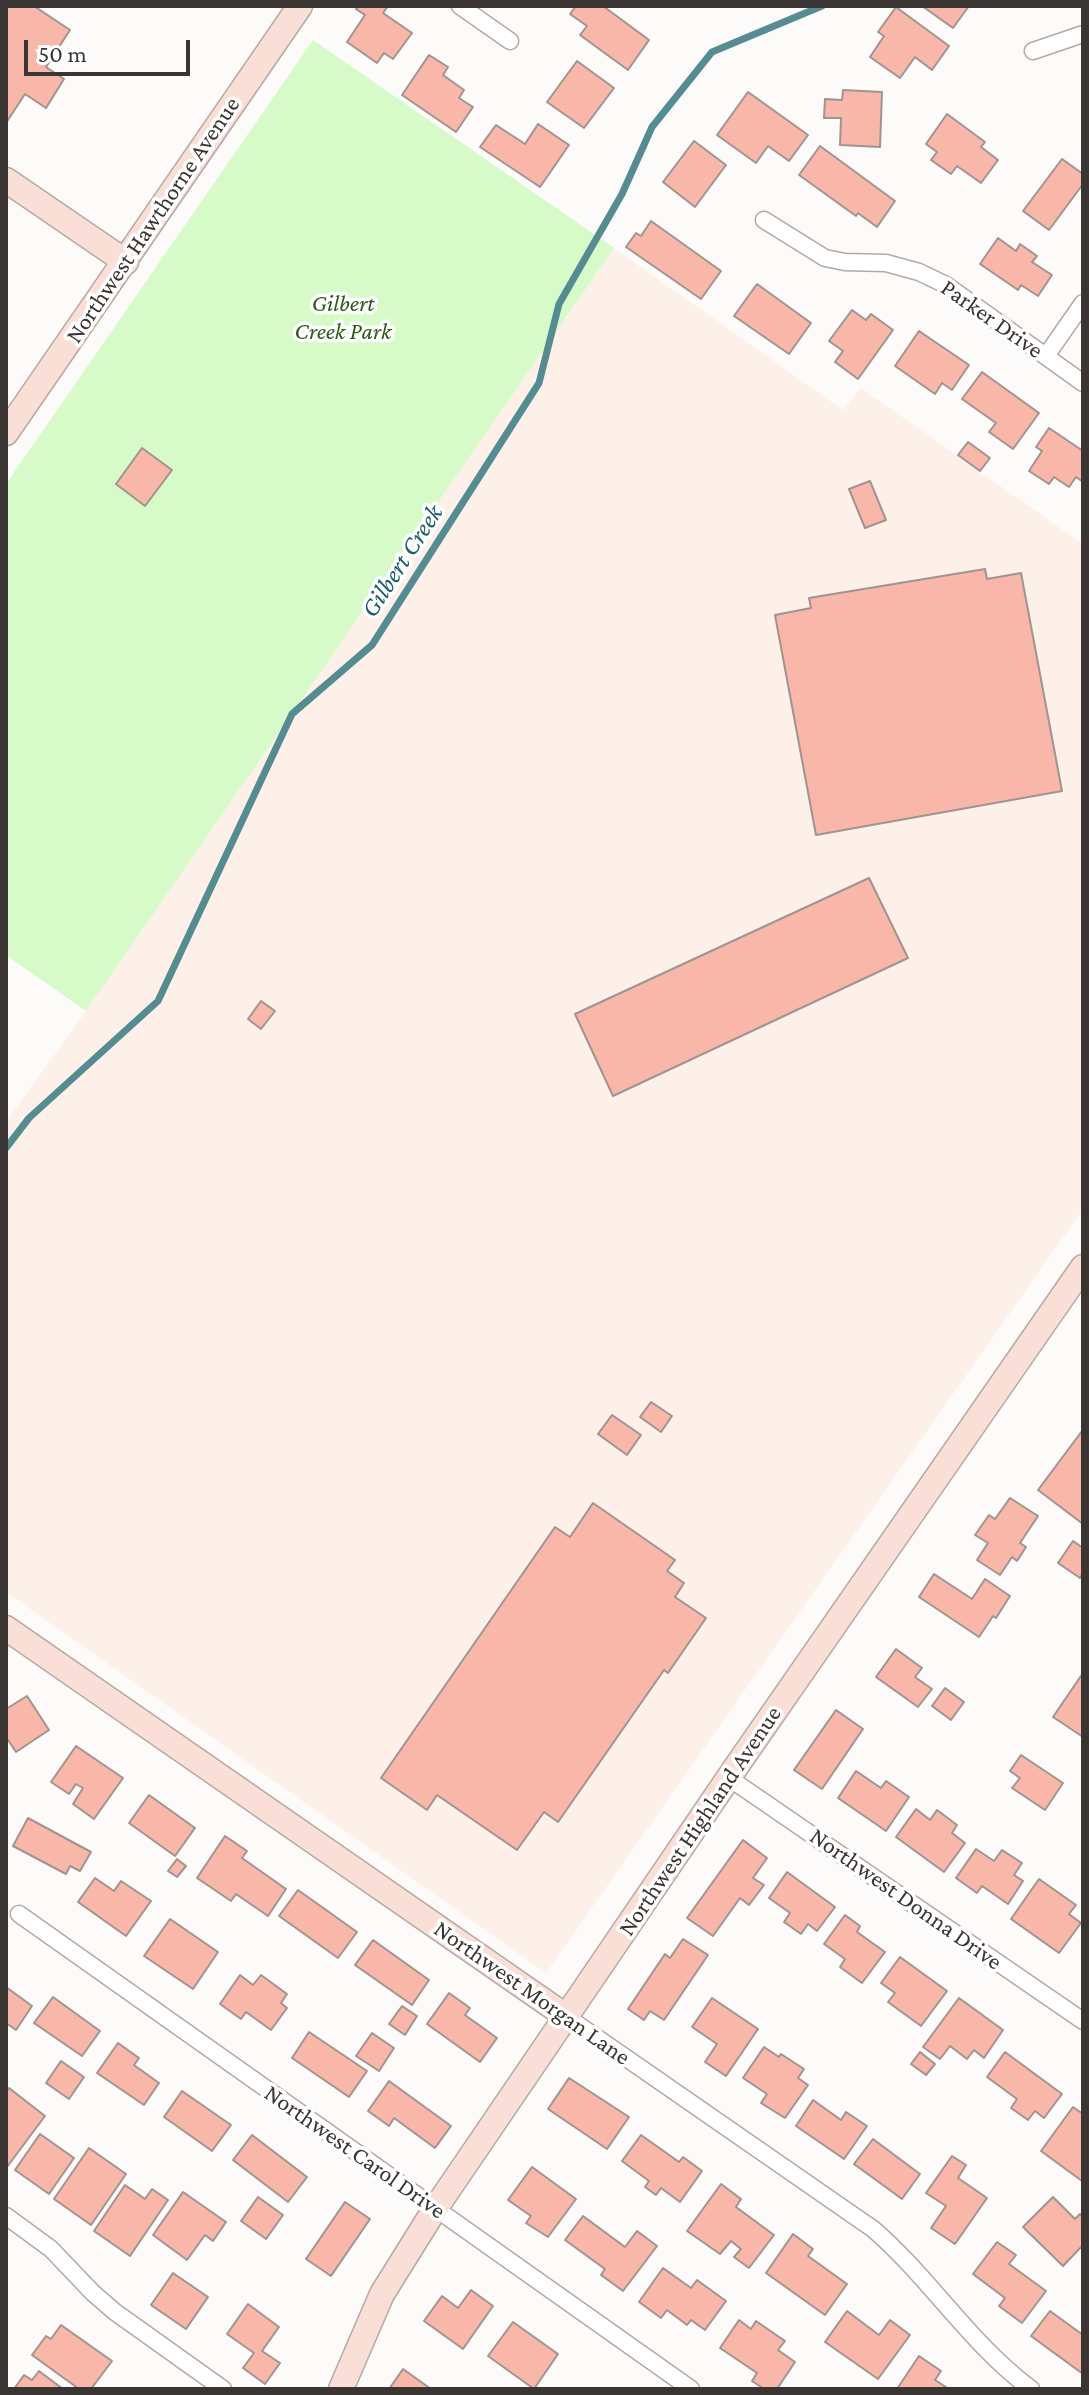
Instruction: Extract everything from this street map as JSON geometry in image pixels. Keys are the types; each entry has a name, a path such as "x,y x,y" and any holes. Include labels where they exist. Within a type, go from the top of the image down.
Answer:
{"main road":[{"name":"Northwest Hawthorne Avenue","path":"6,433 300,6"},
{"path":"6,180 126,262"},
{"name":"Northwest Highland Avenue","path":"341,2389 382,2294 435,2209 1083,1267"},
{"name":"Northwest Morgan Lane","path":"6,1628 567,2017"}],"street":[{"path":"460,6 510,41"},
{"path":"1033,51 1083,34"},
{"name":"Parker Drive","path":"764,220 825,258 886,263 919,272 946,285 1083,383"},
{"path":"1046,356 1083,303"},
{"name":"Northwest Donna Drive","path":"729,1778 1083,2021"},
{"name":"Northwest Carol Drive","path":"19,1914 691,2389"},
{"name":"Northwest Morgan Lane","path":"567,2017 873,2229 916,2269 979,2344 1031,2389"},
{"path":"6,2216 51,2249 115,2312 223,2389"}],"shaded area":[{"path":"614,248 843,410 861,388 1083,544 1083,1209 546,1973 6,1592 6,1122"}],"green space":[{"name":"Gilbert Creek Park","path":"313,40 614,248 86,1011 6,955 6,484"}],"building":[{"path":"6,6 34,6 70,30 46,67 64,79 46,108 25,94 6,123"},
{"path":"359,6 388,6 383,13 412,33 393,59 384,53 377,63 347,42 365,15 356,9"},
{"path":"576,6 603,6 649,40 628,70 580,35 587,26 570,14"},
{"path":"922,6 969,6 953,28"},
{"path":"896,7 949,46 932,70 915,57 900,78 870,57 884,36 878,32"},
{"path":"429,55 448,67 443,75 464,90 459,98 473,107 456,132 402,95"},
{"path":"577,61 614,88 584,128 547,102"},
{"path":"843,90 882,92 880,147 840,145 841,118 824,118 825,99 842,100"},
{"path":"748,92 808,135 789,161 768,146 756,163 717,135"},
{"path":"947,114 985,142 981,147 998,160 981,183 957,166 951,174 931,160 937,152 926,144"},
{"path":"538,124 569,145 540,187 480,147 496,125 525,144"},
{"path":"694,141 726,165 695,207 663,182"},
{"path":"820,146 895,201 877,227 858,213 856,216 799,175"},
{"path":"1062,159 1083,174 1083,184 1049,230 1023,211"},
{"path":"651,221 721,271 701,299 626,247 636,233 641,236"},
{"path":"998,238 1016,251 1020,244 1037,256 1032,262 1052,275 1038,296 1021,285 1018,290 980,264"},
{"path":"757,284 811,323 789,354 734,316"},
{"path":"852,310 866,320 871,314 893,330 858,379 835,362 843,351 829,341"},
{"path":"919,331 969,365 952,390 942,383 935,394 895,366"},
{"path":"982,372 1039,413 1013,449 989,432 996,423 962,399"},
{"path":"1049,428 1083,451 1083,482 1076,477 1069,487 1054,477 1049,484 1029,471 1042,451 1036,447"},
{"path":"968,442 990,458 980,471 958,455"},
{"path":"142,448 172,470 145,506 116,484"},
{"path":"870,481 886,520 865,528 849,489"},
{"path":"985,569 987,579 1021,573 1062,791 816,835 775,615 811,608 809,598"},
{"path":"869,878 908,958 613,1096 575,1014"},
{"path":"261,1001 275,1011 261,1029 248,1019"},
{"path":"651,1402 672,1416 661,1432 640,1417"},
{"path":"612,1415 641,1435 627,1455 598,1434"},
{"path":"1083,1432 1083,1524 1038,1490"},
{"path":"1010,1498 1038,1516 1020,1543 1026,1547 1017,1561 1012,1557 1000,1575 977,1560 988,1543 975,1535 989,1515 995,1519"},
{"path":"593,1503 675,1560 667,1571 684,1583 675,1597 706,1618 668,1673 664,1670 558,1822 544,1812 517,1850 437,1795 427,1810 381,1778 555,1527 570,1537"},
{"path":"1073,1541 1083,1548 1083,1573 1080,1578 1058,1563"},
{"path":"934,1574 972,1599 985,1579 1010,1596 979,1637 919,1597"},
{"path":"896,1649 922,1668 915,1677 932,1689 918,1707 876,1677"},
{"path":"1083,1673 1083,1737 1053,1717"},
{"path":"945,1688 964,1702 951,1720 932,1706"},
{"path":"27,1696 49,1730 16,1752 6,1741 6,1709"},
{"path":"836,1710 863,1729 822,1789 794,1770"},
{"path":"76,1746 123,1778 94,1819 73,1804 83,1788 76,1784 69,1794 51,1782"},
{"path":"1021,1755 1063,1783 1045,1810 1012,1788 1020,1778 1010,1771"},
{"path":"856,1771 881,1788 886,1781 909,1797 886,1831 838,1798"},
{"path":"149,1795 195,1828 175,1856 129,1823"},
{"path":"916,1809 930,1820 937,1810 957,1825 952,1833 965,1843 944,1872 896,1837"},
{"path":"28,1818 91,1852 80,1871 70,1866 66,1874 13,1846"},
{"path":"225,1836 247,1851 242,1858 286,1889 268,1916 236,1894 231,1901 197,1878"},
{"path":"743,1840 767,1858 753,1878 764,1885 749,1905 740,1898 713,1936 687,1918"},
{"path":"976,1849 994,1861 1002,1850 1022,1863 1014,1875 1023,1881 1008,1904 982,1886 977,1893 956,1878"},
{"path":"177,1859 186,1866 177,1877 168,1871"},
{"path":"787,1872 835,1907 817,1931 808,1924 801,1934 784,1922 790,1913 769,1898"},
{"path":"95,1878 114,1891 121,1881 151,1901 126,1936 78,1902"},
{"path":"1039,1879 1076,1905 1069,1914 1081,1923 1059,1953 1011,1919"},
{"path":"298,1890 357,1932 338,1958 279,1916"},
{"path":"845,1915 860,1926 857,1932 885,1952 862,1983 840,1967 845,1959 824,1944"},
{"path":"170,1919 218,1952 193,1989 144,1956"},
{"path":"683,1939 708,1955 664,2020 650,2011 644,2020 628,2009 665,1954 670,1958"},
{"path":"373,1940 429,1980 412,2005 355,1965"},
{"path":"900,1957 947,1991 921,2026 888,2002 895,1993 881,1983"},
{"path":"240,1975 253,1985 261,1975 287,1994 281,2003 287,2008 271,2030 246,2012 241,2019 220,2004"},
{"path":"6,1987 32,2006 16,2030 6,2023"},
{"path":"449,1993 470,2008 465,2015 497,2038 480,2062 427,2024"},
{"path":"53,1997 100,2031 82,2056 34,2023"},
{"path":"712,1998 758,2029 726,2076 705,2062 717,2044 692,2027"},
{"path":"959,1998 1003,2030 984,2058 974,2050 967,2059 950,2046 940,2059 923,2047"},
{"path":"402,2006 417,2016 405,2035 389,2024"},
{"path":"309,2032 367,2071 349,2097 292,2058"},
{"path":"372,2033 394,2048 379,2071 356,2056"},
{"path":"118,2043 139,2058 134,2065 159,2083 144,2105 97,2073"},
{"path":"764,2047 804,2069 798,2078 808,2085 785,2118 761,2103 767,2094 743,2078"},
{"path":"920,2052 935,2064 926,2075 911,2064"},
{"path":"1005,2052 1062,2094 1044,2118 1035,2111 1028,2120 1011,2108 1017,2099 987,2077"},
{"path":"61,2061 84,2077 69,2099 46,2083"},
{"path":"569,2078 629,2117 607,2149 548,2109"},
{"path":"389,2081 451,2126 435,2148 394,2118 389,2126 368,2111"},
{"path":"9,2088 45,2116 7,2167 6,2092"},
{"path":"182,2091 231,2125 212,2151 164,2117"},
{"path":"813,2100 841,2120 846,2112 867,2126 844,2159 796,2126"},
{"path":"1073,2107 1083,2114 1082,2181 1041,2151"},
{"path":"40,2134 74,2158 49,2194 15,2170"},
{"path":"252,2135 307,2177 288,2202 233,2160"},
{"path":"641,2135 679,2162 683,2157 702,2171 680,2202 661,2188 656,2195 645,2187 649,2181 622,2161"},
{"path":"873,2139 920,2174 902,2199 854,2164"},
{"path":"89,2148 126,2174 91,2225 54,2199"},
{"path":"952,2156 966,2165 958,2178 987,2198 955,2244 931,2228 946,2206 926,2193"},
{"path":"532,2167 576,2199 548,2237 526,2223 531,2216 508,2200"},
{"path":"721,2184 741,2199 736,2207 774,2235 749,2268 734,2257 741,2249 731,2241 720,2254 687,2231"},
{"path":"125,2185 145,2199 152,2189 168,2200 130,2256 94,2231"},
{"path":"183,2192 226,2222 213,2241 205,2235 187,2260 153,2235"},
{"path":"258,2197 283,2215 266,2239 241,2221"},
{"path":"1053,2197 1075,2219 1080,2214 1083,2217 1083,2245 1063,2266 1023,2227"},
{"path":"345,2202 370,2219 331,2276 306,2259"},
{"path":"583,2216 625,2247 637,2231 657,2246 623,2291 601,2275 605,2269 565,2240"},
{"path":"793,2234 813,2249 808,2256 847,2284 825,2315 766,2273"},
{"path":"997,2242 1016,2255 1009,2264 1046,2291 1022,2323 999,2306 1005,2298 973,2274"},
{"path":"663,2268 691,2288 697,2280 726,2301 705,2330 691,2320 687,2325 667,2310 661,2318 639,2302"},
{"path":"173,2273 208,2297 186,2329 151,2305"},
{"path":"471,2290 493,2306 463,2349 424,2321 442,2296 458,2308"},
{"path":"248,2304 279,2327 262,2351 280,2363 265,2384 243,2368 254,2353 227,2334"},
{"path":"847,2311 879,2335 890,2320 910,2335 878,2379 825,2342"},
{"path":"1050,2311 1083,2335 1083,2374 1031,2336"},
{"path":"739,2320 751,2329 756,2321 785,2341 778,2350 795,2362 777,2389 764,2389 752,2381 757,2373 720,2348"},
{"path":"513,2322 558,2354 534,2389 488,2356"},
{"path":"61,2325 112,2361 91,2389 79,2389 32,2355 46,2336 51,2339"},
{"path":"919,2356 941,2371 935,2380 949,2389 897,2389"},
{"path":"403,2369 431,2389 389,2389"},
{"path":"39,2371 63,2389 14,2389 24,2375 32,2380"}],"waterway":[{"name":"Gilbert Creek","path":"6,1148 29,1118 158,1001 292,714 372,645 539,383 559,304 622,194 652,127 712,52 822,6"}]}
